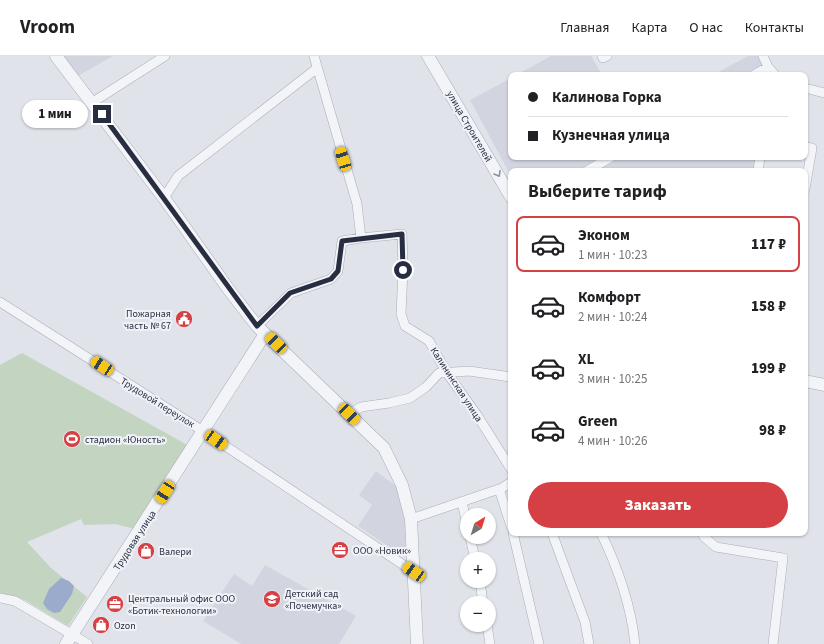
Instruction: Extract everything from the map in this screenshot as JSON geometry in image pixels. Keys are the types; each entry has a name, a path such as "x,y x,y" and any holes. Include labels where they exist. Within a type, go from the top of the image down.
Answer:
{"street":[{"path":"56,56 164,198 229,290 261,330 384,448 402,485 411,519 417,644"},
{"path":"92,102 165,56"},
{"path":"261,330 290,293 331,279 338,271 342,241 361,238 357,204 316,70 314,56"},
{"name":"улица Строителей","path":"428,56 508,192"},
{"path":"602,56 603,58 607,56"},
{"path":"763,56 768,67 772,72"},
{"path":"759,72 768,67"},
{"path":"164,198 178,176 316,70"},
{"path":"808,89 824,93"},
{"path":"808,147 812,148 808,171"},
{"path":"592,168 606,160"},
{"name":"Калининская улица","path":"361,238 402,234 403,270 401,314 405,326 429,341 447,373 477,415 508,464"},
{"name":"Трудовой переулок","path":"0,302 203,431 414,572"},
{"name":"Трудовая улица","path":"70,639 203,431 261,330"},
{"path":"349,414 361,407 389,404 410,398 426,387 439,373 469,371 508,376"},
{"path":"808,382 824,385"},
{"path":"411,519 499,489 508,484"},
{"path":"499,489 508,517"},
{"path":"462,502 463,508"},
{"path":"514,536 539,644"},
{"path":"553,536 585,622 589,644"},
{"path":"602,536 611,553 623,585 635,644"},
{"path":"704,536 716,547 783,558 773,644"},
{"path":"0,598 15,601 70,639 88,644"},
{"path":"488,632 490,644"}],"shaded area":[{"path":"60,56 113,56 76,77"},
{"path":"551,56 591,56 600,72 522,72"},
{"path":"748,56 758,56 767,72 719,72"},
{"path":"508,80 508,160 755,160 754,168 508,168 508,170 470,100"},
{"path":"376,471 397,487 407,520 405,547 401,555 358,526 372,505 359,495"},
{"name":"Детский сад «Почемучка»","path":"265,565 356,616 339,644 241,644 203,621 234,574 252,586"}],"green space":[{"path":"22,353 191,447 139,530 115,524 84,525 81,519 27,542 51,568 87,597 68,626 25,600 0,594 0,365"}],"water":[{"path":"61,578 69,581 74,586 72,594 60,612 54,613 47,609 43,603 49,589"}],"place":[{"name":"Пожарная часть № 67","path":"184,319"},
{"name":"стадион «Юность»","path":"72,439"},
{"name":"ООО «Новик»","path":"340,550"},
{"name":"Валери","path":"146,551"},
{"name":"Детский сад «Почемучка»","path":"272,599"},
{"name":"Центральный офис ООО «Ботик-технологии»","path":"115,604"},
{"name":"Ozon","path":"101,625"}],"route":[{"path":"102,114 229,290 257,326 290,293 331,279 338,271 342,241 402,234 403,270"}]}
